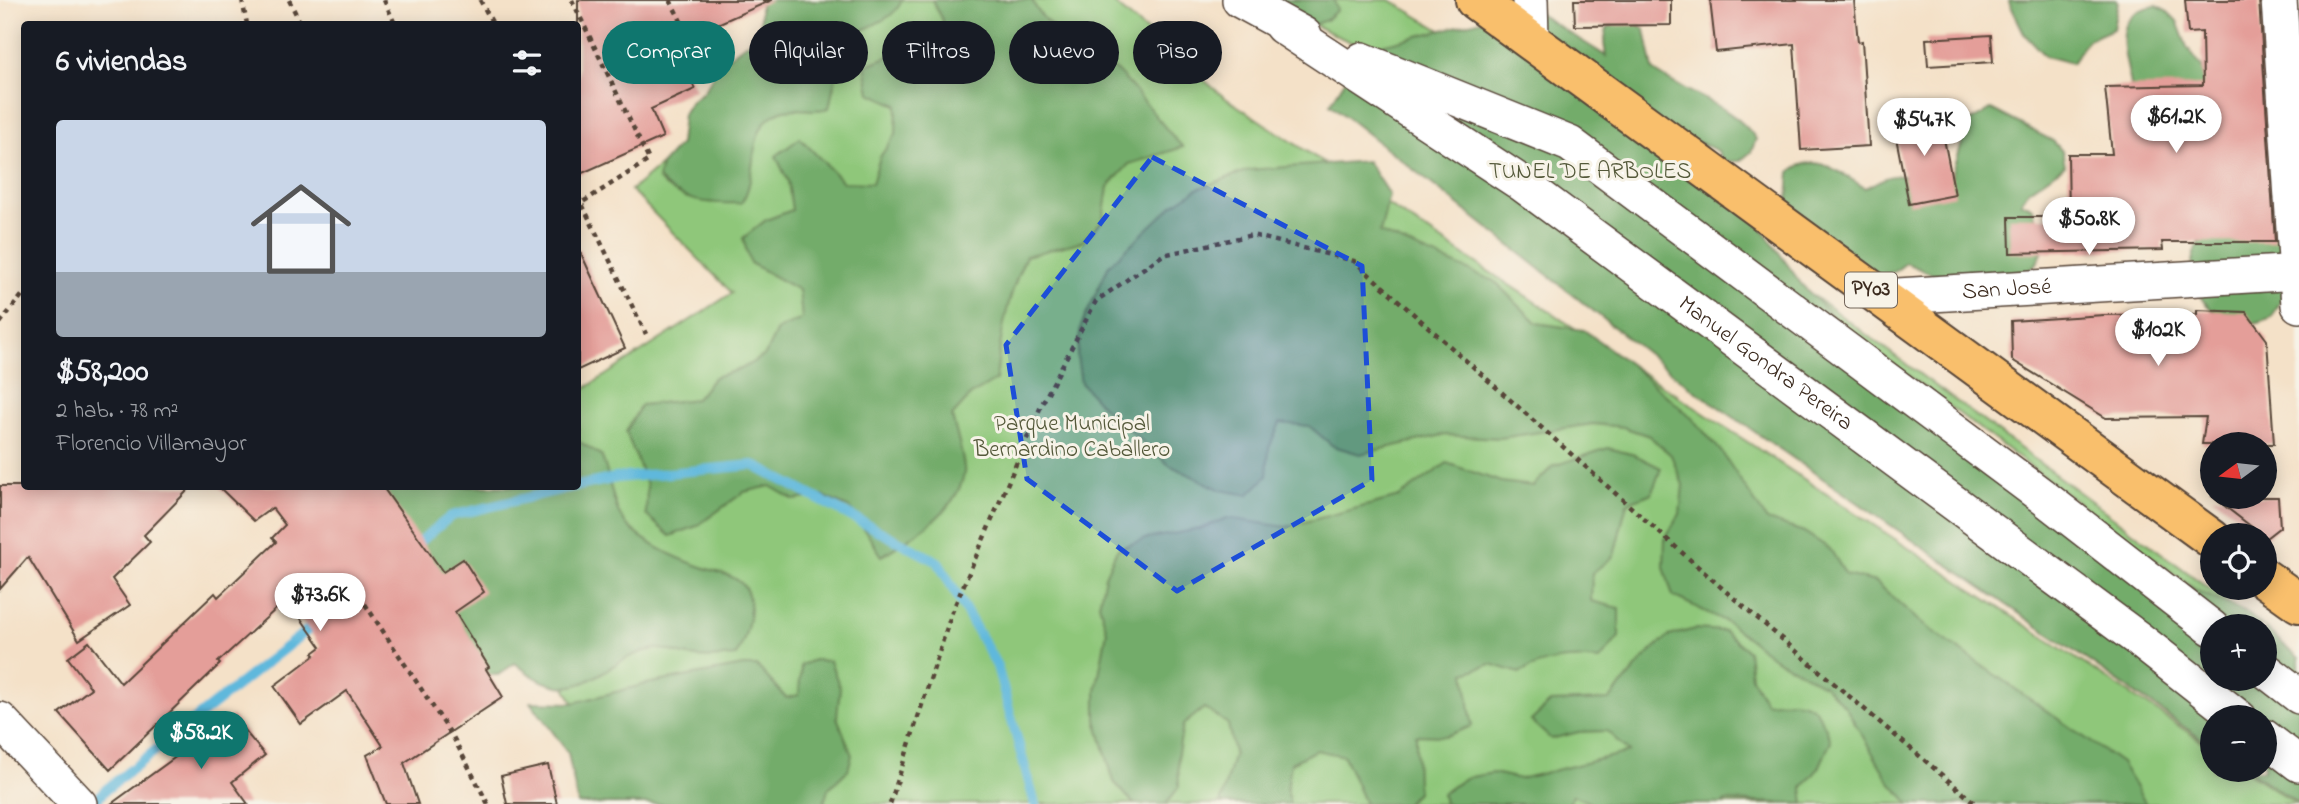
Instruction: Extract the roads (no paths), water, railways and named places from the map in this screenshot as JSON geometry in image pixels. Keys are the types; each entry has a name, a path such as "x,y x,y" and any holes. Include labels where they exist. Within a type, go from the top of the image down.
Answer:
{"highway":[{"name":"PY03","path":"1475,0 1531,38 2200,530"},
{"path":"2277,587 2299,603"}],"street":[{"path":"1240,0 1282,26 1570,144 2042,496 2200,619"},
{"path":"1530,0 1531,38"},
{"path":"2279,0 2298,283"},
{"name":"Manuel Gondra Pereira","path":"1282,26 1521,183 2126,630 2222,705"},
{"name":"San José","path":"1881,297 2298,283"},
{"path":"2277,679 2299,696"},
{"path":"0,720 78,801"},
{"path":"2277,747 2299,764"}],"waterway":[{"path":"581,485 616,478 753,465 938,562 997,666 1035,804"},
{"path":"412,548 451,516 559,490"},
{"path":"94,804 104,791 319,621"}],"park label":[{"name":"TUNEL DE ARBOLES","path":"1590,172"},
{"name":"Parque Municipal Bernardino Caballero","path":"1072,437"}]}
